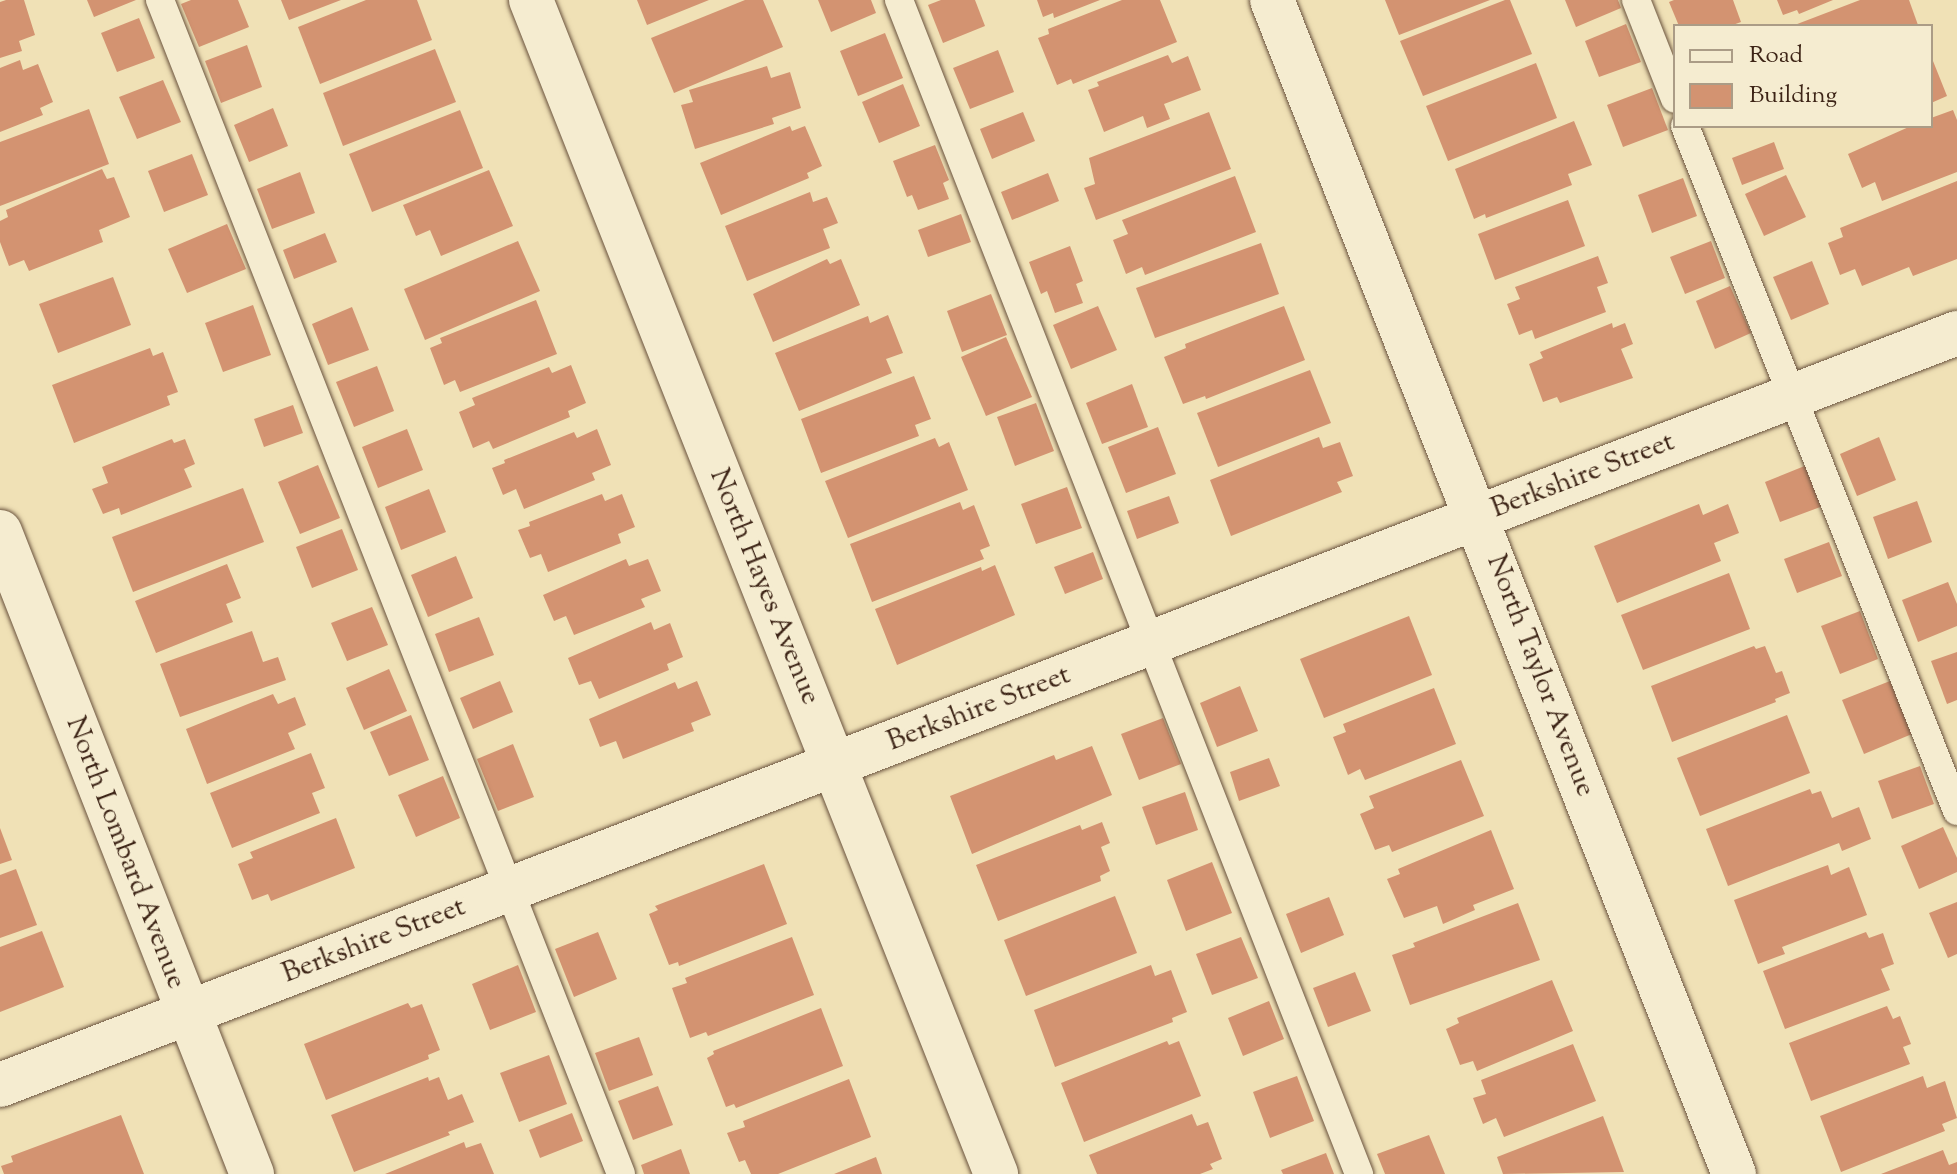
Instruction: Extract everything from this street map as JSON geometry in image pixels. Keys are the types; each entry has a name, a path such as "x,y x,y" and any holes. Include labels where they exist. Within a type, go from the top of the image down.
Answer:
{"street":[{"name":"North Hayes Avenue","path":"531,0 996,1174"},
{"name":"North Taylor Avenue","path":"1272,0 1734,1174"},
{"name":"Berkshire Street","path":"0,1085 1957,333"},
{"name":"North Lombard Avenue","path":"0,532 252,1174"}],"lane":[{"path":"160,0 621,1174"},
{"path":"899,0 1148,643 1359,1174"},
{"path":"1636,0 1673,94"},
{"path":"1686,128 1957,811"}],"building":[{"path":"24,0 35,35 19,41 22,51 0,58 0,2"},
{"path":"87,0 136,0 94,17"},
{"path":"191,0 238,0 249,27 199,47 181,4"},
{"path":"281,0 341,0 289,20"},
{"path":"366,0 417,0 432,40 320,84 298,27"},
{"path":"637,0 709,0 647,25"},
{"path":"745,0 763,0 783,47 674,93 651,38"},
{"path":"818,0 871,0 876,13 831,32"},
{"path":"941,0 975,0 985,26 943,43 928,5"},
{"path":"1037,0 1100,0 1054,18 1053,13 1043,17"},
{"path":"1122,0 1160,0 1177,42 1073,84 1071,79 1057,85 1038,38 1049,34 1048,29"},
{"path":"1385,0 1490,0 1399,35"},
{"path":"1510,0 1532,54 1423,96 1400,41"},
{"path":"1565,0 1618,0 1621,8 1576,27"},
{"path":"1733,0 1741,22 1678,24 1669,2"},
{"path":"1777,0 1833,0 1799,14 1797,10 1783,15"},
{"path":"1860,0 1909,0 1918,24 1797,24"},
{"path":"139,18 155,58 117,72 101,33"},
{"path":"1626,24 1641,62 1599,77 1585,41"},
{"path":"885,33 903,78 858,96 840,51"},
{"path":"247,45 262,87 221,103 205,61"},
{"path":"435,49 456,102 343,146 323,93"},
{"path":"998,50 1014,92 970,109 953,68"},
{"path":"1168,55 1172,63 1188,56 1201,90 1164,104 1170,119 1147,128 1143,116 1104,132 1088,90 1099,86 1097,82"},
{"path":"20,60 23,70 38,64 53,102 40,108 43,115 0,132 0,68"},
{"path":"1933,61 1947,96 1933,102"},
{"path":"1536,63 1557,118 1448,161 1426,106"},
{"path":"767,66 771,78 790,72 801,108 772,118 774,124 695,149 681,105 693,102 689,90"},
{"path":"163,80 181,122 137,139 119,97"},
{"path":"903,84 920,126 879,143 862,102"},
{"path":"1652,88 1668,130 1623,147 1607,105"},
{"path":"273,108 288,146 249,162 234,125"},
{"path":"89,109 109,164 0,206 0,142"},
{"path":"460,110 483,168 372,212 349,154"},
{"path":"1953,110 1957,120 1957,172 1882,201 1875,182 1862,188 1848,154 1906,128 1933,128 1933,117"},
{"path":"1023,112 1035,141 992,159 980,129"},
{"path":"1209,112 1231,169 1096,220 1084,188 1095,184 1089,158"},
{"path":"1574,121 1592,165 1568,174 1572,185 1486,218 1485,214 1474,219 1455,169"},
{"path":"790,126 792,131 805,126 822,166 807,173 809,178 721,215 700,163"},
{"path":"1774,142 1784,169 1742,185 1732,158"},
{"path":"935,145 949,180 943,183 949,199 918,210 912,195 907,197 893,161"},
{"path":"192,154 208,195 164,212 148,171"},
{"path":"102,169 107,179 114,177 130,217 99,230 103,242 29,271 24,260 9,266 0,242 0,221 8,217 6,210"},
{"path":"489,170 513,226 441,256 430,230 416,236 403,205"},
{"path":"300,172 315,213 272,229 257,189"},
{"path":"1048,173 1059,201 1012,220 1001,192"},
{"path":"1786,175 1806,217 1764,236 1745,194"},
{"path":"1235,176 1256,232 1145,275 1142,267 1126,274 1113,240 1128,234 1122,220"},
{"path":"1683,178 1697,216 1652,233 1638,195"},
{"path":"1957,181 1957,259 1913,276 1909,267 1862,286 1855,269 1840,275 1828,243 1843,237 1840,228"},
{"path":"810,192 813,202 827,197 838,223 823,229 830,248 747,281 725,226"},
{"path":"1568,200 1585,246 1495,280 1478,234"},
{"path":"961,214 971,242 928,257 918,230"},
{"path":"227,224 246,269 187,293 168,249"},
{"path":"325,233 337,262 294,279 283,250"},
{"path":"518,241 540,291 425,340 404,289"},
{"path":"1711,241 1725,278 1685,294 1670,257"},
{"path":"1261,243 1279,294 1155,338 1136,288"},
{"path":"1070,246 1083,281 1076,284 1083,303 1055,313 1047,291 1041,294 1029,262"},
{"path":"1598,256 1608,283 1597,287 1606,312 1535,339 1532,330 1519,335 1507,304 1520,299 1515,287"},
{"path":"827,259 830,264 841,259 860,305 773,342 753,294"},
{"path":"1812,261 1829,304 1791,320 1773,277"},
{"path":"113,277 131,325 58,353 39,304"},
{"path":"1730,286 1751,333 1715,349 1696,301"},
{"path":"991,294 1007,335 962,352 947,311"},
{"path":"536,300 557,354 460,392 455,380 444,385 430,348 442,343 440,338"},
{"path":"253,305 271,355 223,372 205,323"},
{"path":"1098,306 1117,350 1071,369 1053,325"},
{"path":"1284,306 1305,360 1206,399 1205,396 1183,404 1164,357 1186,348 1185,344"},
{"path":"352,307 369,350 328,365 312,324"},
{"path":"888,315 903,353 886,359 892,373 799,411 775,353 868,316 870,323"},
{"path":"1612,323 1613,328 1625,323 1633,344 1621,349 1633,378 1560,403 1557,397 1543,402 1529,364 1543,358 1540,352"},
{"path":"1006,337 1032,397 986,416 961,357"},
{"path":"150,348 153,356 163,352 178,392 167,396 170,405 74,443 52,385"},
{"path":"571,365 586,403 568,411 570,417 493,449 489,441 473,448 459,412 475,405 472,398 549,367 552,373"},
{"path":"377,366 394,411 354,427 336,382"},
{"path":"1310,370 1331,423 1218,467 1197,413"},
{"path":"914,376 931,419 915,425 919,436 821,473 801,419"},
{"path":"1132,384 1148,427 1102,444 1086,403"},
{"path":"1036,403 1054,451 1015,466 997,417"},
{"path":"293,405 303,433 264,447 254,419"},
{"path":"1158,427 1176,474 1126,493 1108,447"},
{"path":"407,429 423,470 378,488 362,447"},
{"path":"597,429 611,465 592,473 595,480 524,509 516,489 503,495 492,468 505,463 504,460 574,432 577,438"},
{"path":"1319,437 1323,448 1340,442 1353,476 1337,482 1342,492 1231,536 1210,480"},
{"path":"1879,437 1896,480 1857,496 1840,454"},
{"path":"935,438 939,447 949,442 968,490 848,538 825,481"},
{"path":"172,439 174,443 185,439 195,464 184,469 192,487 121,515 119,508 103,514 92,489 108,483 102,467"},
{"path":"318,465 340,518 300,534 278,482"},
{"path":"1807,465 1823,506 1780,522 1765,482"},
{"path":"1067,487 1082,528 1036,544 1021,504"},
{"path":"243,488 264,542 133,592 112,537"},
{"path":"429,489 446,532 401,550 385,507"},
{"path":"602,494 605,501 622,494 635,527 618,534 621,543 548,572 541,554 530,558 518,530 530,526 529,522"},
{"path":"1169,496 1179,523 1137,539 1127,511"},
{"path":"1917,501 1932,542 1888,559 1873,517"},
{"path":"960,502 963,510 974,505 990,546 980,550 984,559 872,602 850,544"},
{"path":"1699,504 1703,515 1728,504 1739,533 1714,543 1721,561 1617,603 1594,546"},
{"path":"342,529 358,570 312,588 296,547"},
{"path":"1829,542 1842,576 1797,593 1784,559"},
{"path":"1093,552 1103,579 1065,594 1054,567"},
{"path":"456,556 473,598 428,617 411,575"},
{"path":"626,559 629,566 648,559 661,591 641,599 645,607 574,635 566,616 554,621 543,595"},
{"path":"227,564 241,598 226,604 233,622 156,653 135,601"},
{"path":"995,565 1015,615 897,665 875,609 981,567 982,571"},
{"path":"1729,573 1750,629 1643,670 1621,615"},
{"path":"1948,582 1957,604 1957,626 1918,642 1902,600"},
{"path":"372,607 388,645 347,661 331,623"},
{"path":"1860,611 1878,659 1840,674 1821,626"},
{"path":"1409,616 1432,675 1324,718 1300,659"},
{"path":"479,617 494,655 449,672 435,634"},
{"path":"651,622 654,630 670,623 683,657 667,664 669,670 599,699 591,681 579,685 568,658"},
{"path":"252,631 263,662 278,657 286,680 180,717 160,664"},
{"path":"1754,646 1756,649 1765,646 1776,673 1782,671 1790,693 1775,699 1776,702 1672,742 1651,686"},
{"path":"1957,652 1957,700 1947,704 1931,661"},
{"path":"389,669 407,711 364,730 346,688"},
{"path":"500,681 513,712 473,729 460,698"},
{"path":"697,681 711,715 691,723 694,731 623,759 616,741 600,747 589,719 675,682 678,689"},
{"path":"1890,681 1912,734 1864,754 1842,700"},
{"path":"1240,686 1258,731 1217,747 1200,703"},
{"path":"1434,688 1456,744 1365,780 1360,769 1348,775 1333,737 1346,732 1343,724"},
{"path":"273,694 278,704 295,697 306,725 288,733 295,749 207,784 186,729"},
{"path":"411,715 429,760 389,776 370,732"},
{"path":"1787,715 1810,773 1700,816 1677,758"},
{"path":"1163,718 1181,764 1139,780 1121,734"},
{"path":"513,744 534,797 498,811 477,759"},
{"path":"1092,746 1112,795 972,854 950,796 1054,755 1056,760"},
{"path":"311,753 325,788 312,793 320,813 232,848 210,793"},
{"path":"1269,758 1280,786 1239,801 1230,772"},
{"path":"1461,760 1484,816 1392,852 1389,845 1375,850 1360,814 1374,808 1369,796"},
{"path":"1920,766 1934,804 1892,819 1878,781"},
{"path":"443,776 460,818 416,837 398,795"},
{"path":"1810,789 1812,794 1821,791 1832,818 1859,807 1871,839 1842,851 1839,843 1728,886 1706,829"},
{"path":"1185,792 1198,830 1156,845 1142,807"},
{"path":"336,818 355,868 271,901 268,894 252,900 238,864 253,858 250,852"},
{"path":"1102,822 1110,843 1101,847 1110,871 1100,876 1101,881 998,921 976,865 1080,825 1082,830"},
{"path":"1943,827 1957,858 1957,872 1919,889 1901,846"},
{"path":"0,828 12,860 0,864"},
{"path":"1491,830 1514,889 1473,905 1475,910 1443,924 1437,906 1404,918 1387,879 1400,874 1398,869"},
{"path":"1212,862 1232,913 1186,931 1167,880"},
{"path":"764,864 787,924 679,966 678,962 669,965 649,914 658,910 655,906"},
{"path":"1828,865 1831,875 1849,867 1867,915 1782,947 1785,954 1758,964 1734,900"},
{"path":"16,869 37,925 0,938 0,875"},
{"path":"1115,896 1137,953 1026,996 1004,940"},
{"path":"1329,897 1344,935 1301,953 1286,914"},
{"path":"1957,902 1957,954 1948,958 1929,913"},
{"path":"1518,903 1540,960 1410,1005 1392,955 1415,947 1413,943"},
{"path":"42,931 64,987 0,1012 0,947"},
{"path":"598,932 617,979 574,997 555,949"},
{"path":"1866,932 1869,938 1883,933 1894,964 1881,969 1890,990 1785,1029 1763,971"},
{"path":"792,937 814,995 708,1036 706,1032 690,1038 672,988 687,983 685,978"},
{"path":"1241,937 1258,978 1212,995 1196,954"},
{"path":"518,965 536,1012 490,1030 472,984"},
{"path":"1151,965 1155,976 1171,970 1187,1012 1172,1018 1173,1022 1055,1067 1034,1010"},
{"path":"1355,972 1371,1011 1328,1027 1313,988"},
{"path":"1552,980 1573,1031 1477,1071 1473,1061 1460,1065 1446,1029 1459,1023 1457,1018"},
{"path":"1269,1001 1284,1039 1243,1056 1228,1018"},
{"path":"408,1003 411,1008 422,1004 440,1050 428,1055 429,1059 326,1100 304,1044"},
{"path":"1887,1006 1893,1019 1900,1016 1911,1044 1903,1047 1910,1064 1811,1101 1789,1043"},
{"path":"821,1008 843,1066 736,1108 734,1104 726,1107 707,1058 714,1054 713,1051"},
{"path":"639,1037 653,1075 609,1091 595,1053"},
{"path":"1167,1041 1169,1045 1179,1041 1201,1096 1084,1142 1061,1083"},
{"path":"1573,1044 1596,1101 1504,1137 1496,1118 1483,1124 1473,1098 1486,1094 1481,1080"},
{"path":"549,1055 567,1104 519,1122 500,1073"},
{"path":"1297,1076 1314,1121 1270,1138 1253,1092"},
{"path":"1923,1076 1927,1088 1945,1081 1957,1118 1942,1124 1945,1131 1841,1172 1820,1116"},
{"path":"428,1077 429,1081 439,1077 448,1100 462,1094 474,1122 448,1132 450,1135 354,1172 331,1115"},
{"path":"849,1079 871,1137 778,1174 751,1174 745,1160 739,1162 727,1133 745,1127 743,1121"},
{"path":"658,1086 673,1125 633,1140 618,1101"},
{"path":"572,1113 583,1141 540,1158 529,1130"},
{"path":"1192,1114 1197,1126 1208,1122 1222,1159 1210,1164 1213,1169 1200,1174 1097,1174 1089,1155"},
{"path":"121,1115 144,1174 4,1174 1,1166 13,1162 11,1156"},
{"path":"1603,1116 1624,1172 1503,1174 1497,1157"},
{"path":"1429,1135 1445,1174 1385,1174 1377,1154"},
{"path":"464,1142 466,1148 481,1143 494,1174 385,1174"},
{"path":"681,1149 690,1174 644,1174 641,1165"},
{"path":"1943,1150 1949,1165 1957,1162 1957,1174 1881,1174"},
{"path":"1326,1153 1334,1174 1283,1174 1281,1170"},
{"path":"876,1157 882,1174 834,1174"}]}
